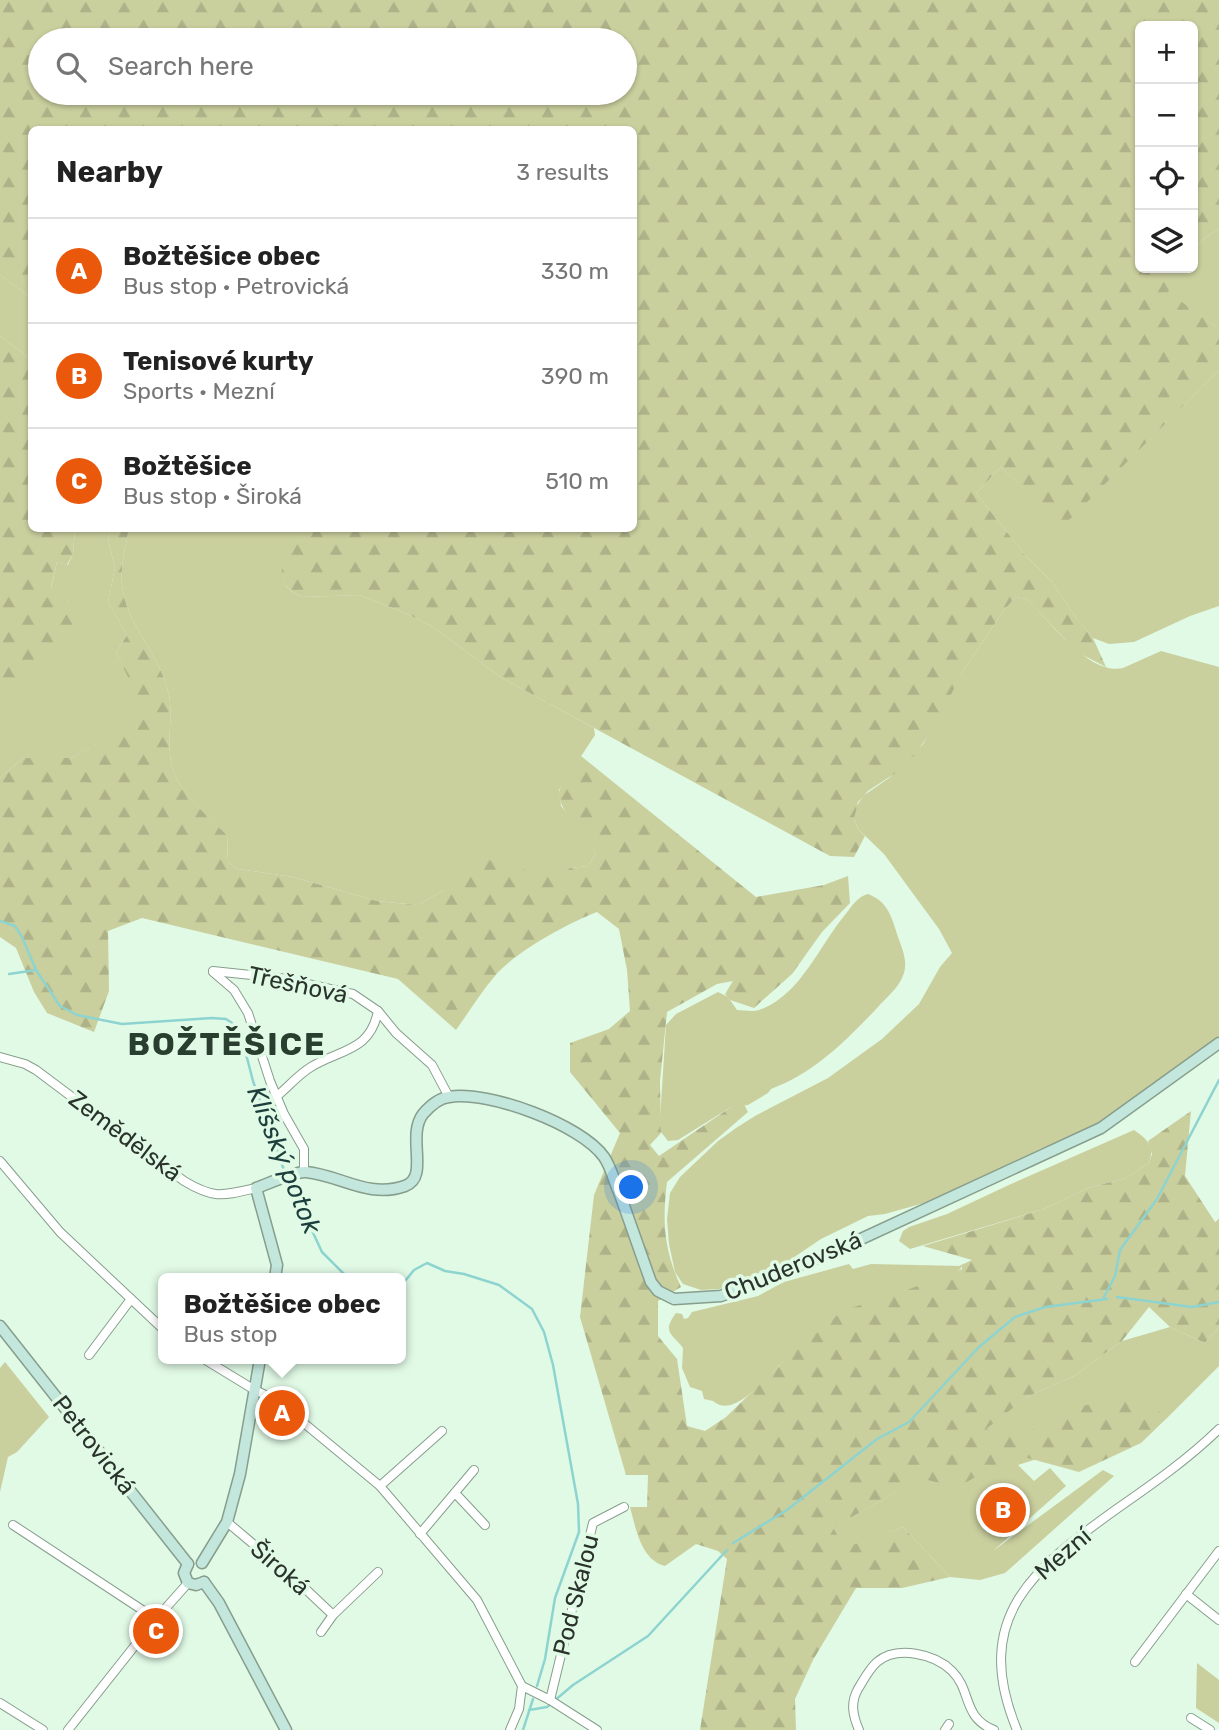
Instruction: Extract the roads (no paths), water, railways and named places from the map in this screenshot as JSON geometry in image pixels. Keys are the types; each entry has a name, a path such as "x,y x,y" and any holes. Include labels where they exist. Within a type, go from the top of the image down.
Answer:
{"street":[{"name":"Třešňová","path":"378,1011 375,1026 358,1047 310,1068 277,1096 248,1013 234,990 213,971 280,978 353,994 378,1011 396,1033 432,1065 449,1097"},
{"name":"Chuderovská","path":"449,1097 464,1096 533,1112 591,1143 606,1160 651,1282 665,1296 684,1300 721,1296 824,1256 1101,1128 1219,1043"},
{"name":"Zemědělská","path":"0,1057 36,1070 184,1181 206,1194 232,1194 256,1188"},
{"path":"277,1096 304,1149 292,1175"},
{"path":"276,1273 278,1265 256,1188 292,1175 355,1187 391,1189 408,1185 416,1176 418,1167 415,1138 419,1121 431,1106 449,1097"},
{"path":"0,1161 60,1232 158,1324"},
{"path":"89,1355 131,1299"},
{"name":"Petrovická","path":"0,1326 188,1564"},
{"path":"213,1364 276,1400 380,1486 477,1600 522,1686 519,1709 510,1730"},
{"path":"253,1389 259,1364"},
{"name":"Široká","path":"202,1563 227,1522 240,1474 253,1389"},
{"name":"Mezní","path":"1017,1730 1007,1705 1002,1679 1002,1654 1011,1613 1025,1589 1056,1554 1170,1472 1219,1429"},
{"path":"380,1486 442,1431"},
{"path":"420,1534 474,1470"},
{"path":"455,1493 485,1525"},
{"name":"Pod Skalou","path":"553,1702 593,1523 624,1507"},
{"name":"Široká","path":"227,1522 333,1615"},
{"path":"13,1525 156,1619"},
{"path":"1135,1662 1219,1551"},
{"path":"188,1583 184,1573 188,1564 202,1563 207,1570 204,1582 225,1613 286,1730"},
{"path":"321,1632 333,1615 377,1572"},
{"path":"188,1583 196,1585 204,1582"},
{"path":"68,1730 188,1583"},
{"path":"1186,1594 1219,1620"},
{"path":"859,1730 852,1706 862,1682 877,1661 893,1655 911,1653 928,1656 950,1670 960,1683 975,1718 994,1730"},
{"path":"522,1686 597,1730"},
{"path":"0,1703 43,1730"},
{"path":"1191,1718 1210,1730"}],"waterway":[{"name":"Klíšský potok","path":"0,921 15,926 36,970 60,1006 77,1015 122,1024 212,1018 226,1019 232,1023 246,1054 285,1173"},
{"path":"9,974 36,970"},
{"path":"1103,1299 1115,1276 1120,1250 1157,1199 1219,1080"},
{"name":"Klíšský potok","path":"288,1179 322,1252 343,1273"},
{"name":"Klíšský potok","path":"406,1280 414,1270 427,1263 445,1271 499,1285 532,1309 544,1332 553,1365 578,1504 579,1532 555,1598 545,1659 537,1686"},
{"path":"1117,1297 1192,1307 1219,1302"},
{"path":"733,1543 787,1510 877,1439 909,1422 979,1347 1015,1317 1045,1307 1107,1299"},
{"path":"529,1710 547,1707 573,1685 648,1636 727,1550"},
{"name":"Klíšský potok","path":"523,1730 533,1699"}],"place":[{"name":"Božtěšice obec","path":"282,1413"},
{"name":"Tenisové kurty","path":"1003,1510"},
{"name":"Božtěšice","path":"156,1631"}],"district":[{"name":"BOŽTĚŠICE","path":"227,1044"}]}
